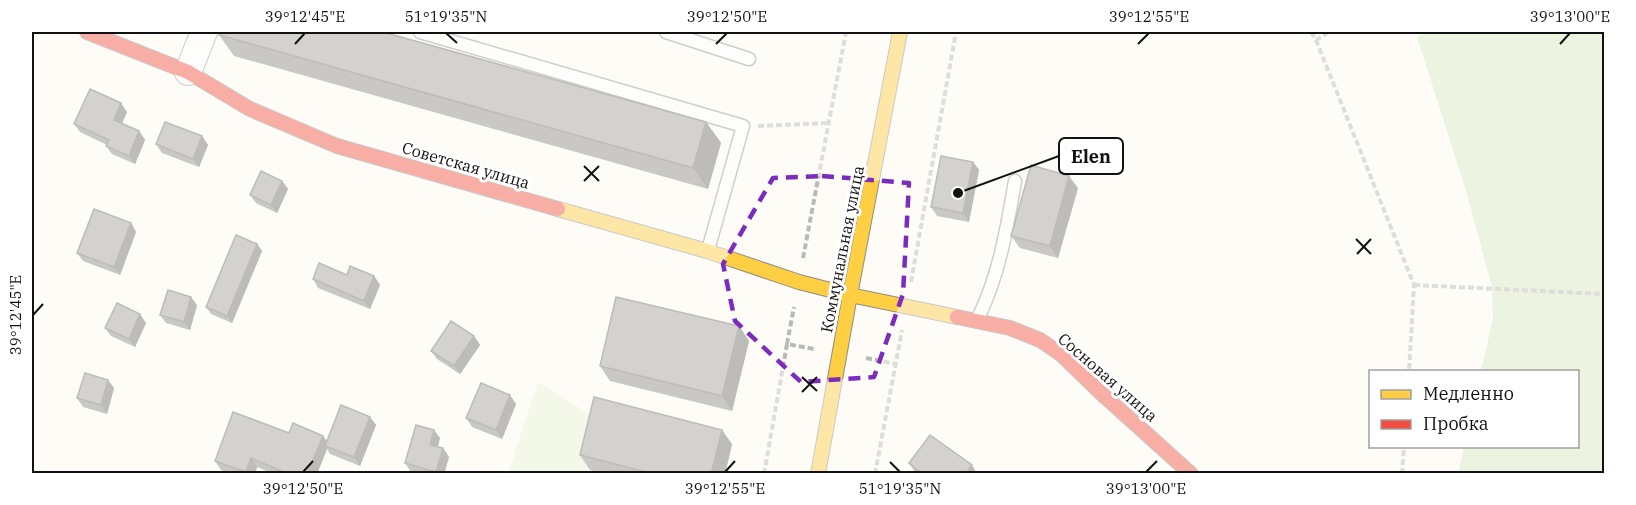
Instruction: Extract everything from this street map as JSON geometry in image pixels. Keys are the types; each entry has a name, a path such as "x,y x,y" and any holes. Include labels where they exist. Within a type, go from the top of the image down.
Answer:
{"street":[{"name":"Советская улица","path":"87,32 188,72 250,109 337,146 707,251 799,282 850,295"},
{"path":"188,72 204,32"},
{"name":"Коммунальная улица","path":"818,474 900,32"},
{"name":"Сосновая улица","path":"850,295 1010,328 1040,340 1062,355 1191,474"}],"lane":[{"path":"420,32 743,126 707,251"},
{"path":"666,32 749,59"},
{"path":"976,321 986,303 1006,236 1015,181"}],"path":[{"path":"788,344 846,32"},
{"path":"875,474 956,32"},
{"path":"1311,32 1414,285 1409,370"},
{"path":"1316,40 1329,32"},
{"path":"743,126 829,123"},
{"path":"1414,285 1605,294"},
{"path":"1402,474 1404,448"}],"highlighted area":[{"path":"822,176 909,183 903,294 874,377 801,382 735,321 723,264 773,178"}],"green space":[{"path":"1426,32 1604,32 1604,473 1458,473 1464,448 1579,448 1579,370 1481,370 1493,318 1492,287 1467,194 1417,37"},
{"path":"538,382 682,473 508,474"}],"building":[{"path":"220,32 383,32 706,122 693,168 219,35"},
{"path":"90,89 121,103 114,120 139,131 129,156 106,146 109,140 74,124"},
{"path":"165,122 202,136 193,159 156,144"},
{"path":"941,156 973,162 963,213 931,207"},
{"path":"1031,165 1069,176 1050,246 1011,236"},
{"path":"261,171 282,181 271,205 250,195"},
{"path":"94,209 131,223 114,267 77,253"},
{"path":"236,235 257,244 227,316 206,307"},
{"path":"319,263 347,275 350,266 374,276 364,301 313,279"},
{"path":"168,290 191,297 184,322 160,315"},
{"path":"616,297 739,326 722,396 600,366"},
{"path":"117,303 140,314 129,339 105,328"},
{"path":"451,321 474,336 454,366 431,351"},
{"path":"85,373 108,380 101,405 77,398"},
{"path":"481,383 510,395 496,430 466,418"},
{"path":"594,397 722,430 711,474 653,474 580,455"},
{"path":"341,405 370,417 354,457 325,446"},
{"path":"233,412 289,433 293,423 323,436 307,474 288,474 251,458 246,472 215,461"},
{"path":"416,425 434,430 430,445 443,448 436,472 405,463"},
{"path":"930,435 972,465 968,470 973,474 923,474 909,463"}],"traffic: slow":[{"path":"818,474 900,32"},
{"path":"558,209 707,251 799,282 957,317"}],"traffic: jam":[{"path":"87,32 188,72 250,109 337,146 558,209"},
{"path":"957,317 1010,328 1040,340 1062,355 1191,474"}],"place":[{"name":"Elen","path":"958,193"}]}
